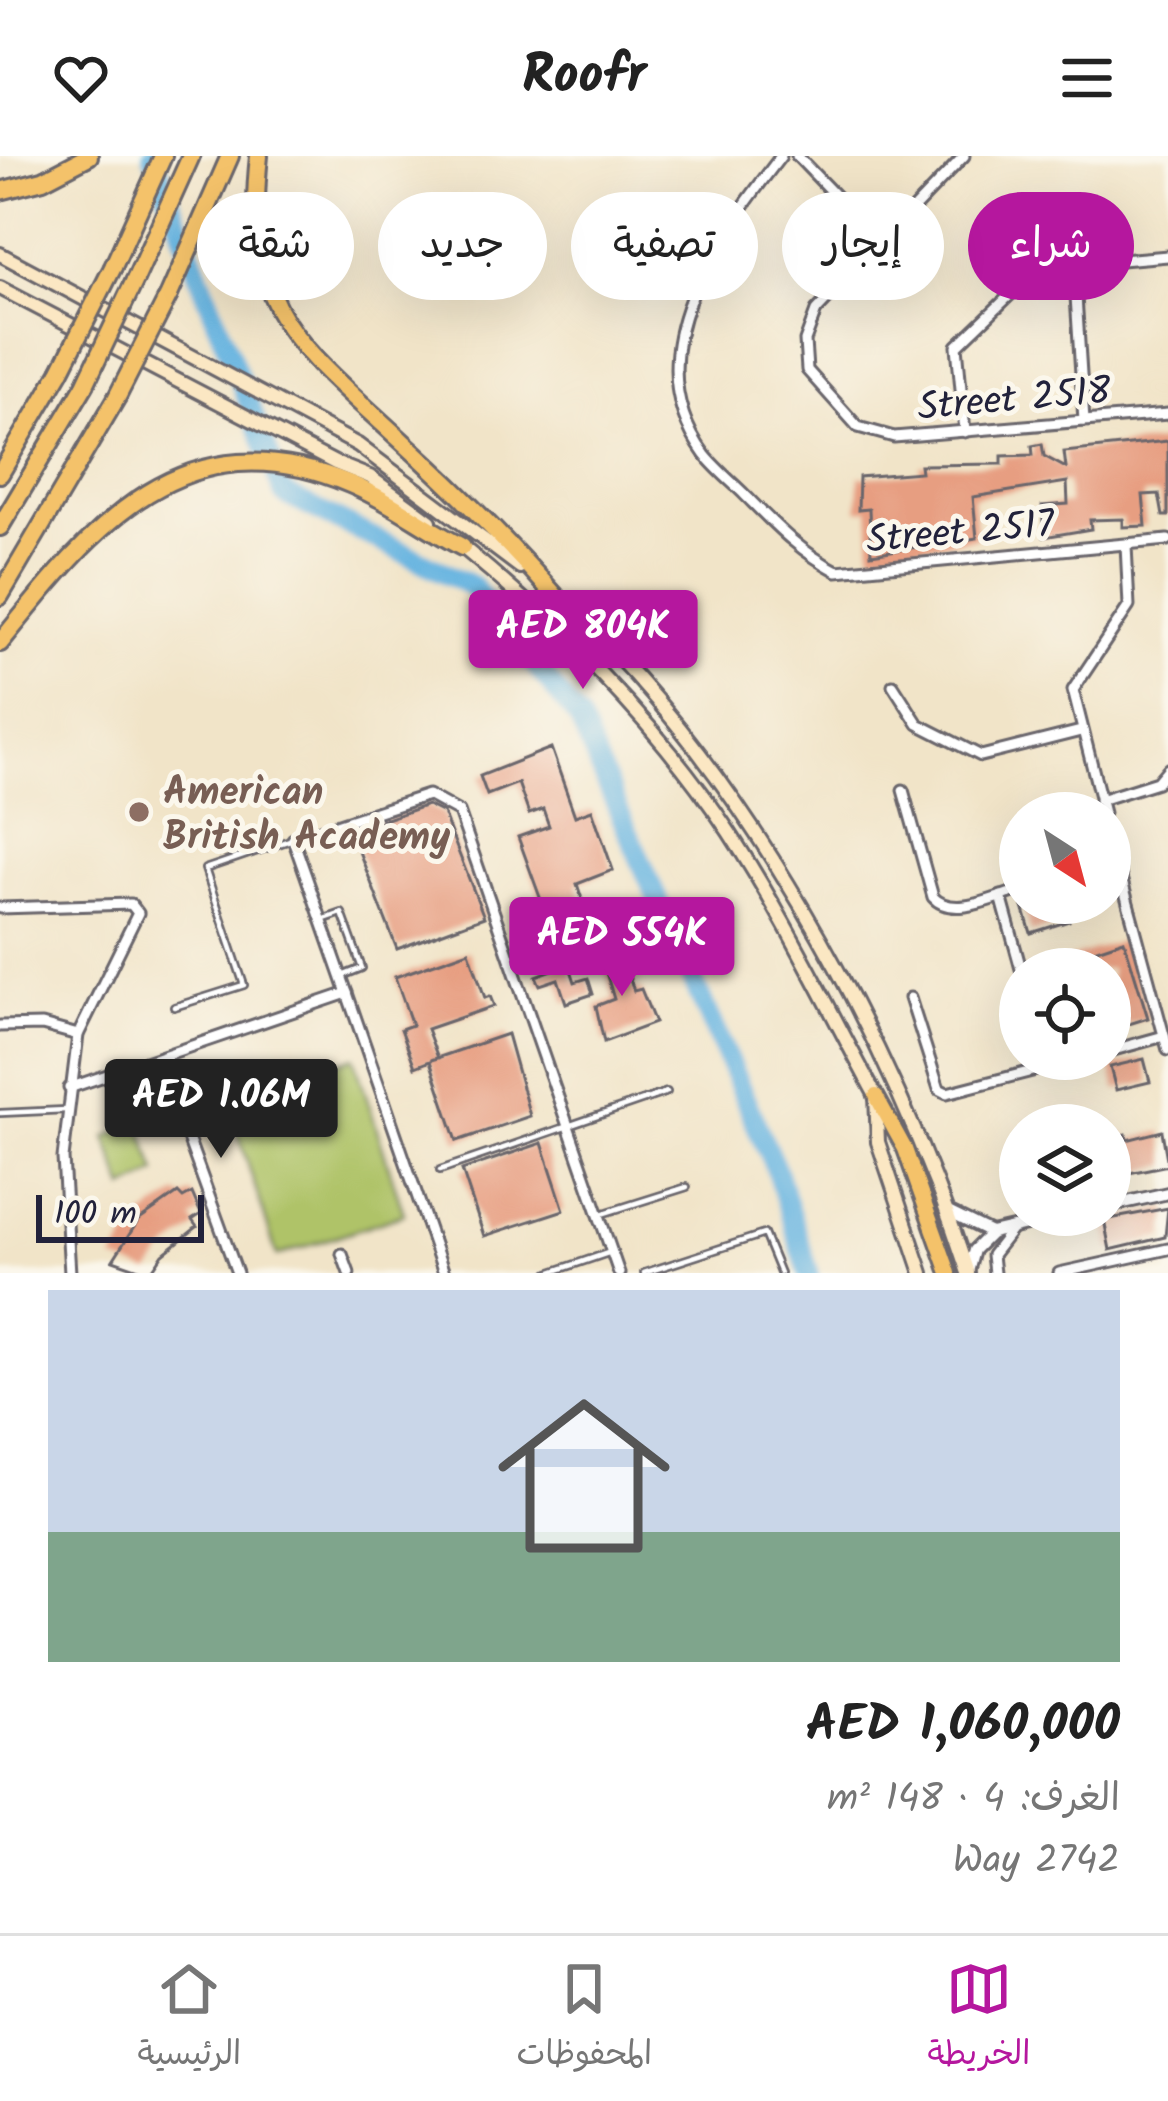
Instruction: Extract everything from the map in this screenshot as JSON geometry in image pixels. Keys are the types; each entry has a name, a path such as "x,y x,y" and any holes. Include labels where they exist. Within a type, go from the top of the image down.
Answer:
{"highway":[{"path":"0,190 43,180 89,156"},
{"path":"0,474 60,372 163,156"},
{"path":"0,527 85,385 191,156"},
{"path":"0,596 116,399 169,295 230,156"},
{"path":"259,156 254,207 262,271 303,352 502,535 559,600"},
{"path":"0,643 116,511 150,489 218,467 287,468 330,477 462,547"}],"main road":[{"path":"0,254 375,455 559,600 686,734 865,1016 948,1212 968,1273"},
{"path":"0,287 334,464 370,477 462,547 596,671 700,791 779,916 905,1149 949,1273"},
{"path":"876,1096 878,1142 922,1273"}],"street":[{"name":"Street 2517","path":"781,156 723,232 698,278 676,340 683,410 704,454 802,552 837,571 1168,540"},
{"path":"796,156 831,192"},
{"name":"Street 2518","path":"927,192 964,156"},
{"path":"1134,259 1168,256"},
{"name":"Street 2518","path":"826,300 816,311 805,341 807,370 858,427 894,437 1168,414"},
{"path":"964,432 957,346 1005,300"},
{"path":"1076,300 1084,421"},
{"path":"1098,792 1073,690 1130,606 1126,545"},
{"path":"893,685 918,724 981,756 1081,731"},
{"path":"1125,792 1157,782 1168,769"},
{"path":"903,790 933,897 940,905 953,908 999,896"},
{"path":"445,1273 293,839 411,796 428,795 459,812 619,1273"},
{"path":"0,908 130,904 138,917 78,1035 66,1110 64,1201 70,1273"},
{"path":"1131,924 1166,1041 1131,1047"},
{"path":"69,1088 347,993"},
{"path":"910,998 939,1089 958,1094 999,1080"},
{"path":"0,1025 42,1025 78,1035"},
{"path":"166,1058 169,1086 237,1273"},
{"path":"1131,1201 1168,1193"},
{"path":"948,1212 991,1233"},
{"path":"968,1273 974,1250 999,1231"},
{"path":"994,1273 992,1255 1007,1236"},
{"path":"1059,1273 1168,1249"},
{"path":"342,1254 349,1273"}],"lane":[{"path":"174,1007 244,985 205,869 293,839"},
{"path":"322,920 342,913 362,968 342,976"},
{"path":"440,1170 668,1092"},
{"path":"0,1113 66,1110"},
{"path":"598,1215 687,1187"},
{"path":"644,1273 764,1234 780,1273"},
{"path":"549,1273 611,1252"}],"green space":[{"path":"354,1057 404,1214 277,1256 227,1098"},
{"path":"139,1123 157,1172 125,1189 106,1137"}],"building":[{"path":"1168,441 1168,516 1163,516 1159,494 1143,495 1146,526 1123,527 1123,519 1090,520 1091,529 1044,537 1042,506 1068,504 1067,482 973,497 977,538 871,554 869,509 858,510 859,477 921,472 920,465 1002,464 1002,456 1033,455 1032,446 1042,444 1044,456 1066,468 1064,452"},
{"path":"551,748 575,816 592,810 613,870 577,884 588,917 534,936 527,917 545,911 518,837 549,826 543,809 529,814 518,783 487,795 480,776"},
{"path":"427,805 443,813 484,917 397,949 351,831"},
{"path":"1028,924 1060,924 1031,933"},
{"path":"1124,940 1126,948 1100,948"},
{"path":"626,943 630,954 623,957 634,991 641,989 655,1023 604,1042 596,1006 614,999 600,953"},
{"path":"469,951 485,998 490,996 494,1006 427,1029 438,1058 507,1034 530,1116 457,1141 430,1061 415,1067 401,1029 412,1025 395,977"},
{"path":"1131,963 1148,1018 1131,1023"},
{"path":"569,964 575,982 588,978 593,994 566,1003 558,979 540,985 536,976"},
{"path":"1144,1059 1150,1082 1116,1090 1113,1080 1131,1080 1131,1062"},
{"path":"1162,1131 1168,1165 1131,1173 1131,1139"},
{"path":"542,1143 564,1210 484,1236 462,1170"},
{"path":"178,1193 183,1198 192,1193 201,1214 192,1220 197,1227 163,1254 150,1273 113,1260 138,1221"},
{"path":"1168,1208 1165,1237 1110,1250 1107,1236 1131,1236 1131,1215"}],"waterway":[{"path":"153,156 284,494 472,586 579,720 777,1172 809,1273"}],"place":[{"name":"American British Academy","path":"139,812"}]}
